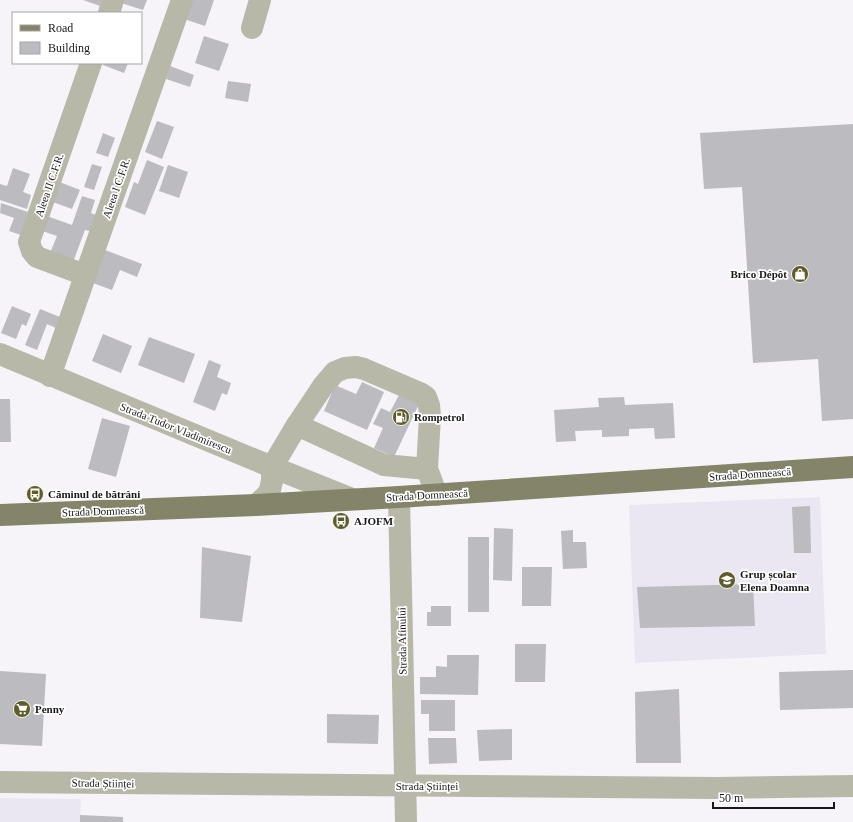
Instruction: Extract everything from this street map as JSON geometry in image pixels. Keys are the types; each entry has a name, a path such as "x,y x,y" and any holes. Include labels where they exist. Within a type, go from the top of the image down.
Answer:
{"main road":[{"name":"Strada Domnească","path":"0,515 256,505 437,495 853,467"}],"street":[{"path":"109,12 113,0"},
{"name":"Aleea I C.F.R.","path":"50,376 182,0"},
{"path":"252,28 260,0"},
{"name":"Aleea II C.F.R.","path":"85,275 37,257 32,251 30,242 91,64"},
{"name":"Strada Tudor Vladimirescu","path":"0,354 50,376 352,499"},
{"path":"256,505 270,490 272,481 272,467 297,425 323,386 335,372 345,368 356,367 420,393 426,397 429,405 430,416 427,469 437,495"},
{"path":"297,425 384,464 427,469"},
{"name":"Strada Afinului","path":"399,497 406,822"},
{"name":"Strada Științei","path":"0,782 708,788 853,786"}],"shaded area":[{"name":"Grup școlar Elena Doamna","path":"820,497 826,654 635,663 629,505"},
{"path":"0,798 81,799 80,822 0,822"}],"building":[{"path":"83,0 102,0 100,6"},
{"path":"122,0 147,0 143,10 121,3"},
{"path":"190,0 214,0 205,26 184,19"},
{"path":"204,36 229,44 219,71 195,63"},
{"path":"104,64 128,64 124,73"},
{"path":"170,66 194,75 190,87 166,79"},
{"path":"228,81 251,84 248,102 225,98"},
{"path":"157,121 174,127 162,159 145,152"},
{"name":"Brico Dépôt","path":"853,124 853,419 822,421 818,359 753,363 742,187 704,189 700,133"},
{"path":"103,133 115,138 108,157 96,153"},
{"path":"147,160 164,167 145,215 125,207 134,182 138,184"},
{"path":"92,164 102,167 94,190 84,187"},
{"path":"168,165 188,172 179,198 159,191"},
{"path":"13,168 30,174 23,192 31,195 27,209 0,200 0,184 7,186"},
{"path":"57,181 80,190 72,209 50,201"},
{"path":"82,196 95,200 91,213 96,215 90,231 85,230 73,262 50,253 57,236 42,231 47,216 72,225"},
{"path":"1,203 28,212 21,235 9,231 14,218 0,213"},
{"path":"105,250 142,264 137,277 120,270 112,290 93,283"},
{"path":"12,306 31,314 26,326 22,324 16,339 1,333"},
{"path":"40,309 60,317 56,328 47,324 37,350 25,345"},
{"path":"103,334 132,346 121,373 92,361"},
{"path":"149,337 195,354 184,383 138,365"},
{"path":"209,360 221,365 217,377 231,383 227,395 222,393 215,411 193,402"},
{"path":"362,382 384,392 367,430 324,411 335,385 356,394"},
{"path":"399,395 419,404 394,457 374,448 383,428 373,424 381,408 390,412"},
{"path":"624,397 625,405 673,403 675,438 655,439 654,428 629,429 629,436 602,437 602,430 575,431 576,441 556,442 554,410 599,407 598,398"},
{"path":"0,399 10,399 11,442 0,442"},
{"path":"102,418 130,426 116,477 88,469"},
{"path":"810,506 811,553 794,553 792,507"},
{"path":"494,528 513,529 512,581 493,580"},
{"path":"573,530 573,542 586,542 587,568 563,569 561,531"},
{"path":"468,537 489,537 489,612 468,612"},
{"path":"202,547 251,556 242,622 200,618"},
{"path":"522,567 552,567 551,606 522,606"},
{"path":"753,584 755,626 640,628 637,587"},
{"path":"431,606 451,606 451,626 427,626 427,612 431,612"},
{"path":"515,644 546,644 545,682 515,682"},
{"path":"447,655 479,655 478,695 420,694 420,677 436,677 436,666 447,667"},
{"path":"853,670 853,708 780,710 779,672"},
{"name":"Penny","path":"0,671 46,674 42,746 0,744"},
{"path":"679,689 681,763 636,763 635,692"},
{"path":"421,700 455,700 455,731 429,731 429,714 421,714"},
{"path":"327,714 379,715 378,744 327,743"},
{"path":"512,729 512,760 479,761 477,730"},
{"path":"428,738 456,738 457,763 429,764"},
{"path":"80,815 123,817 123,822 80,822"}],"place":[{"name":"Brico Dépôt","path":"800,274"},
{"name":"Rompetrol","path":"401,417"},
{"name":"Căminul de bătrâni","path":"35,494"},
{"name":"AJOFM","path":"341,521"},
{"name":"Grup școlar Elena Doamna","path":"727,580"},
{"name":"Penny","path":"22,709"}]}
